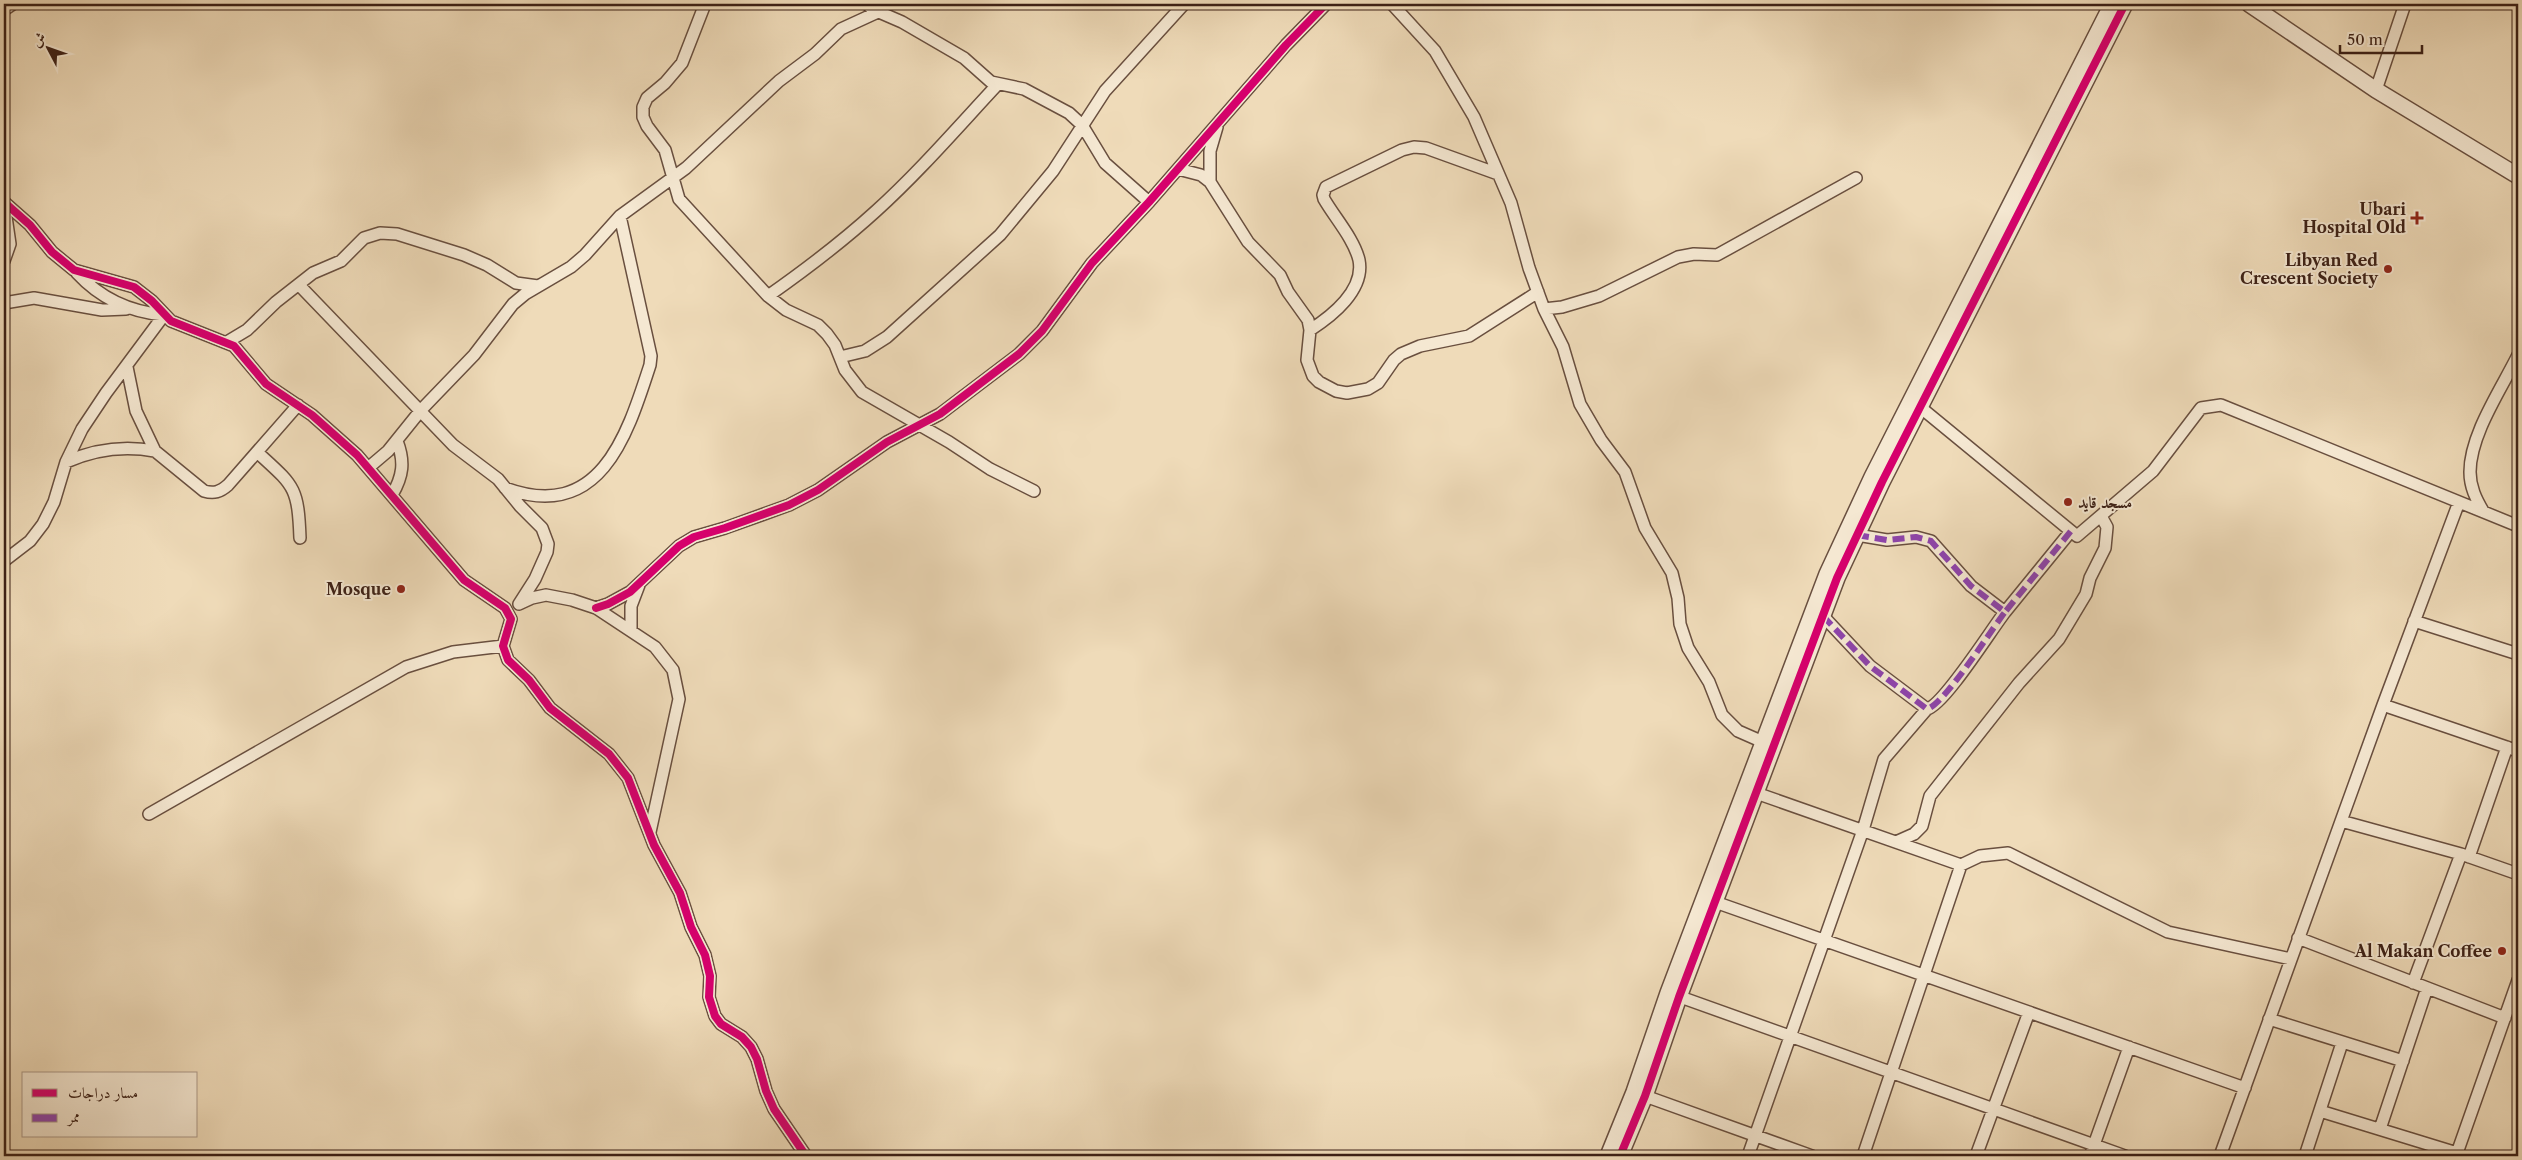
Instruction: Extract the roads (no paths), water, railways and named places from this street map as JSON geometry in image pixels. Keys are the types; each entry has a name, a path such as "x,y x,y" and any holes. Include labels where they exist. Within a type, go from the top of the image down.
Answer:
{"street":[{"path":"705,4 682,63 665,83 647,98 643,107 643,117 647,126 665,150 679,199 685,208 768,296 786,310 818,325 827,334 849,376 862,392 949,442 990,469 1034,492"},
{"path":"867,4 878,12 902,22 964,58 997,85 1024,89 1040,96 1069,114 1082,125 1105,163 1149,202"},
{"path":"840,357 859,353 876,345 981,254 1036,193 1105,91 1184,4"},
{"path":"596,608 619,599 639,584 679,546 694,537 725,528 804,498 887,442 945,411 1019,354 1042,331 1092,262 1178,170 1286,44 1326,4"},
{"path":"1392,4 1419,32 1449,72 1474,117 1511,203 1538,292 1562,347 1580,404 1601,440 1624,472 1645,528 1672,573 1684,636 1709,682 1717,706 1729,724 1738,731 1763,742"},
{"path":"1620,1156 1645,1096 1674,995 1763,742 1826,574 1872,477 2112,4"},
{"path":"1608,1156 1674,995 1715,902 1823,616 1857,535 2125,4"},
{"path":"2250,4 2376,90 2518,176"},
{"path":"2376,90 2405,4"},
{"path":"368,468 397,441 421,410 474,355 513,304 538,286 571,267 620,216 698,158 779,81 816,54 841,30 878,12"},
{"path":"768,296 810,266 876,211 912,176 997,85"},
{"path":"1210,182 1210,151 1220,120"},
{"path":"1310,330 1329,316 1346,299 1357,281 1359,271 1356,252 1324,199 1323,195 1326,187 1402,150 1414,147 1426,148 1498,174"},
{"path":"1178,170 1201,174 1210,182 1248,242 1280,275 1288,292 1308,320 1310,330 1307,360 1313,376 1319,382 1336,391 1358,392 1378,384 1394,360 1401,354 1420,346 1470,336 1538,292"},
{"path":"1544,309 1572,305 1598,296 1678,256 1694,254 1717,255 1856,178"},
{"path":"4,203 10,244 4,261"},
{"path":"4,203 30,225 52,252 99,294 130,309"},
{"path":"505,488 542,496 572,490 588,483 602,472 613,458 628,428 647,374 651,356 620,216"},
{"path":"227,342 247,330 276,302 312,273 341,261 364,238 372,235 388,233 464,256 487,265 516,282 538,286"},
{"path":"74,270 134,287 152,300 164,315 178,325 227,342 240,352 262,381 328,428 368,468 464,580 508,613 510,625 503,646 508,660 529,680 550,708 598,744 620,765 635,792 650,832 680,893 690,927 705,955 710,976 709,997 715,1016 721,1024 742,1037 751,1047 758,1059 766,1092 774,1109 806,1156"},
{"path":"298,285 453,445 489,471 542,528 548,544 542,566 519,604"},
{"path":"4,303 34,298 102,310 130,309 164,315"},
{"path":"4,561 30,541 43,524 54,502 66,462 89,417 164,315"},
{"path":"2484,511 2471,486 2472,457 2489,412 2518,355"},
{"path":"127,367 136,411 155,451 204,491 210,493 223,489 298,405"},
{"path":"1920,407 2077,536 2153,471 2201,408 2221,405 2518,526"},
{"path":"392,495 399,483 403,469 402,454 397,441"},
{"path":"66,462 94,451 110,448 155,451"},
{"path":"257,452 293,488 299,505 300,538"},
{"path":"2220,1156 2383,705 2460,502"},
{"path":"1896,842 1914,834 1922,826 1930,796 2019,683 2058,639 2086,594 2090,578 2106,548 2107,527 2101,516"},
{"path":"1748,1156 1863,830 1884,759 1927,709 1933,708 1958,678 2005,612 2071,531"},
{"path":"1857,535 1887,540 1916,537 1931,541 1971,586 2005,612"},
{"path":"631,629 631,606 639,584"},
{"path":"508,613 519,604 532,598 546,595 572,600 596,608 631,629 655,646 665,657 678,684 677,714 650,832"},
{"path":"1823,616 1870,666 1927,709"},
{"path":"2414,621 2518,654"},
{"path":"149,814 406,667 453,652 503,646"},
{"path":"2383,705 2513,749 2465,855 2413,983"},
{"path":"1756,793 1961,865 1980,856 2008,853 2168,932 2291,958"},
{"path":"2341,820 2465,855 2518,874"},
{"path":"1863,1156 1961,865"},
{"path":"1715,902 2245,1088"},
{"path":"2298,938 2505,1018"},
{"path":"2320,1111 2457,1155 2518,981"},
{"path":"2380,1129 2428,988"},
{"path":"1674,995 1994,1109 2092,1151 2125,1156"},
{"path":"1976,1156 2029,1012"},
{"path":"2269,1019 2403,1061"},
{"path":"2305,1156 2342,1043"},
{"path":"2092,1151 2129,1047"},
{"path":"1645,1096 1812,1156"}],"place":[{"name":"Ubari Hospital Old","path":"2417,218"},
{"name":"Libyan Red Crescent Society","path":"2388,269"},
{"name":"مسجد قايد","path":"2068,502"},
{"name":"Mosque","path":"401,589"},
{"name":"Al Makan Coffee","path":"2502,951"}]}
